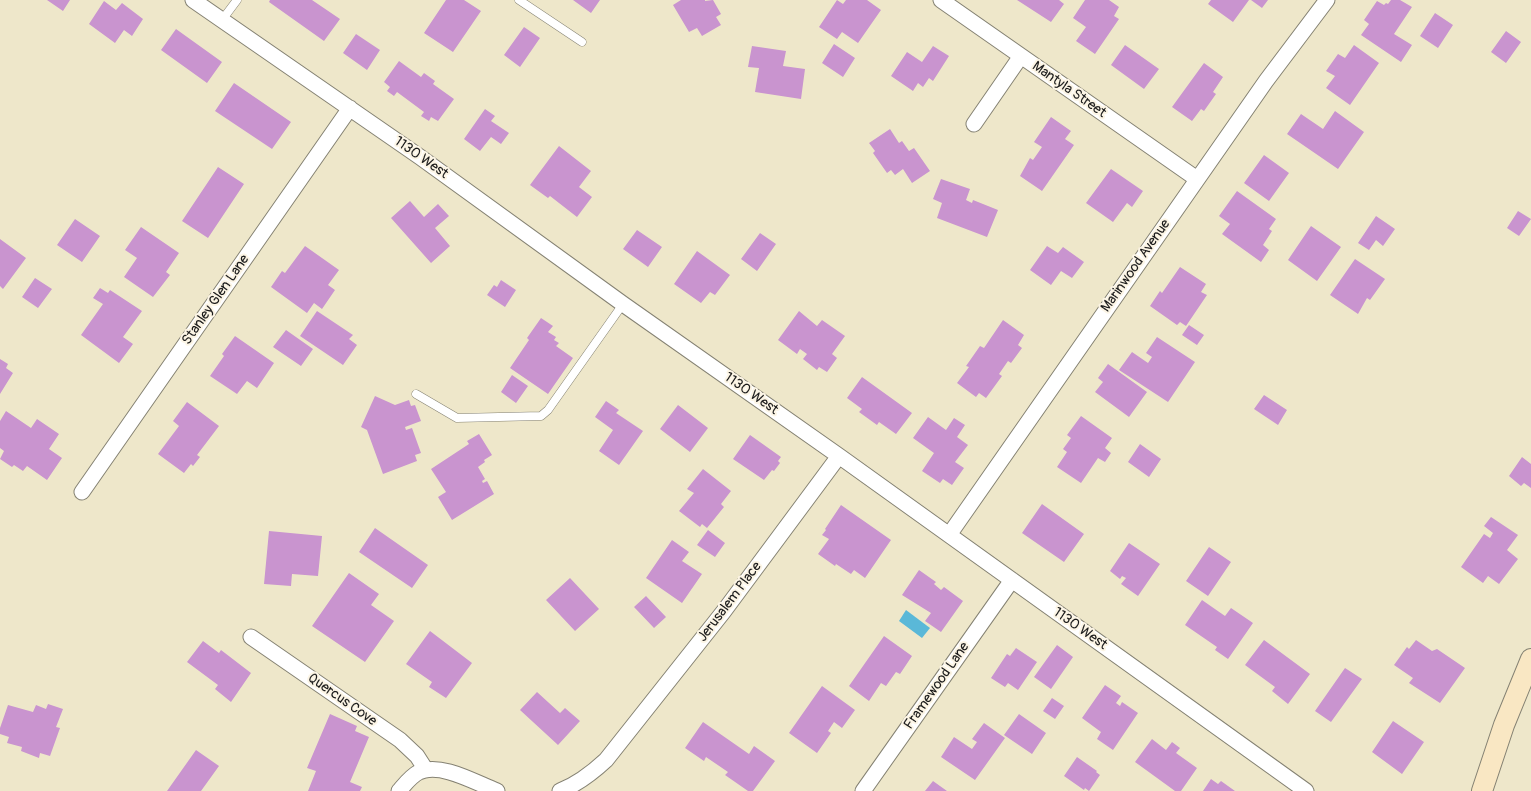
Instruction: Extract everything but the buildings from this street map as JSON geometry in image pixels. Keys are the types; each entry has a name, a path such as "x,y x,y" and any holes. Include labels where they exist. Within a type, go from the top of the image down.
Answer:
{"street":[{"name":"1130 West","path":"193,0 350,108 1306,791"},
{"name":"Mantyla Street","path":"941,0 1197,179"},
{"name":"Marinwood Avenue","path":"949,535 1266,81 1327,0"},
{"path":"974,124 1021,56"},
{"name":"Stanley Glen Lane","path":"82,492 350,108"},
{"name":"Jerusalem Place","path":"560,791 588,776 606,760 724,610 839,456"},
{"name":"Framewood Lane","path":"863,791 1012,580"},
{"name":"Quercus Cove","path":"251,637 400,740 417,756 426,770"},
{"path":"1482,791 1504,725 1531,659"},
{"path":"399,791 417,773 436,769 455,774 497,791"}],"lane":[{"path":"222,20 237,0"},
{"path":"519,0 582,42"},
{"path":"416,394 457,418 541,416 548,410 623,304"}],"water":[{"path":"906,610 930,628 922,638 899,621"}]}
